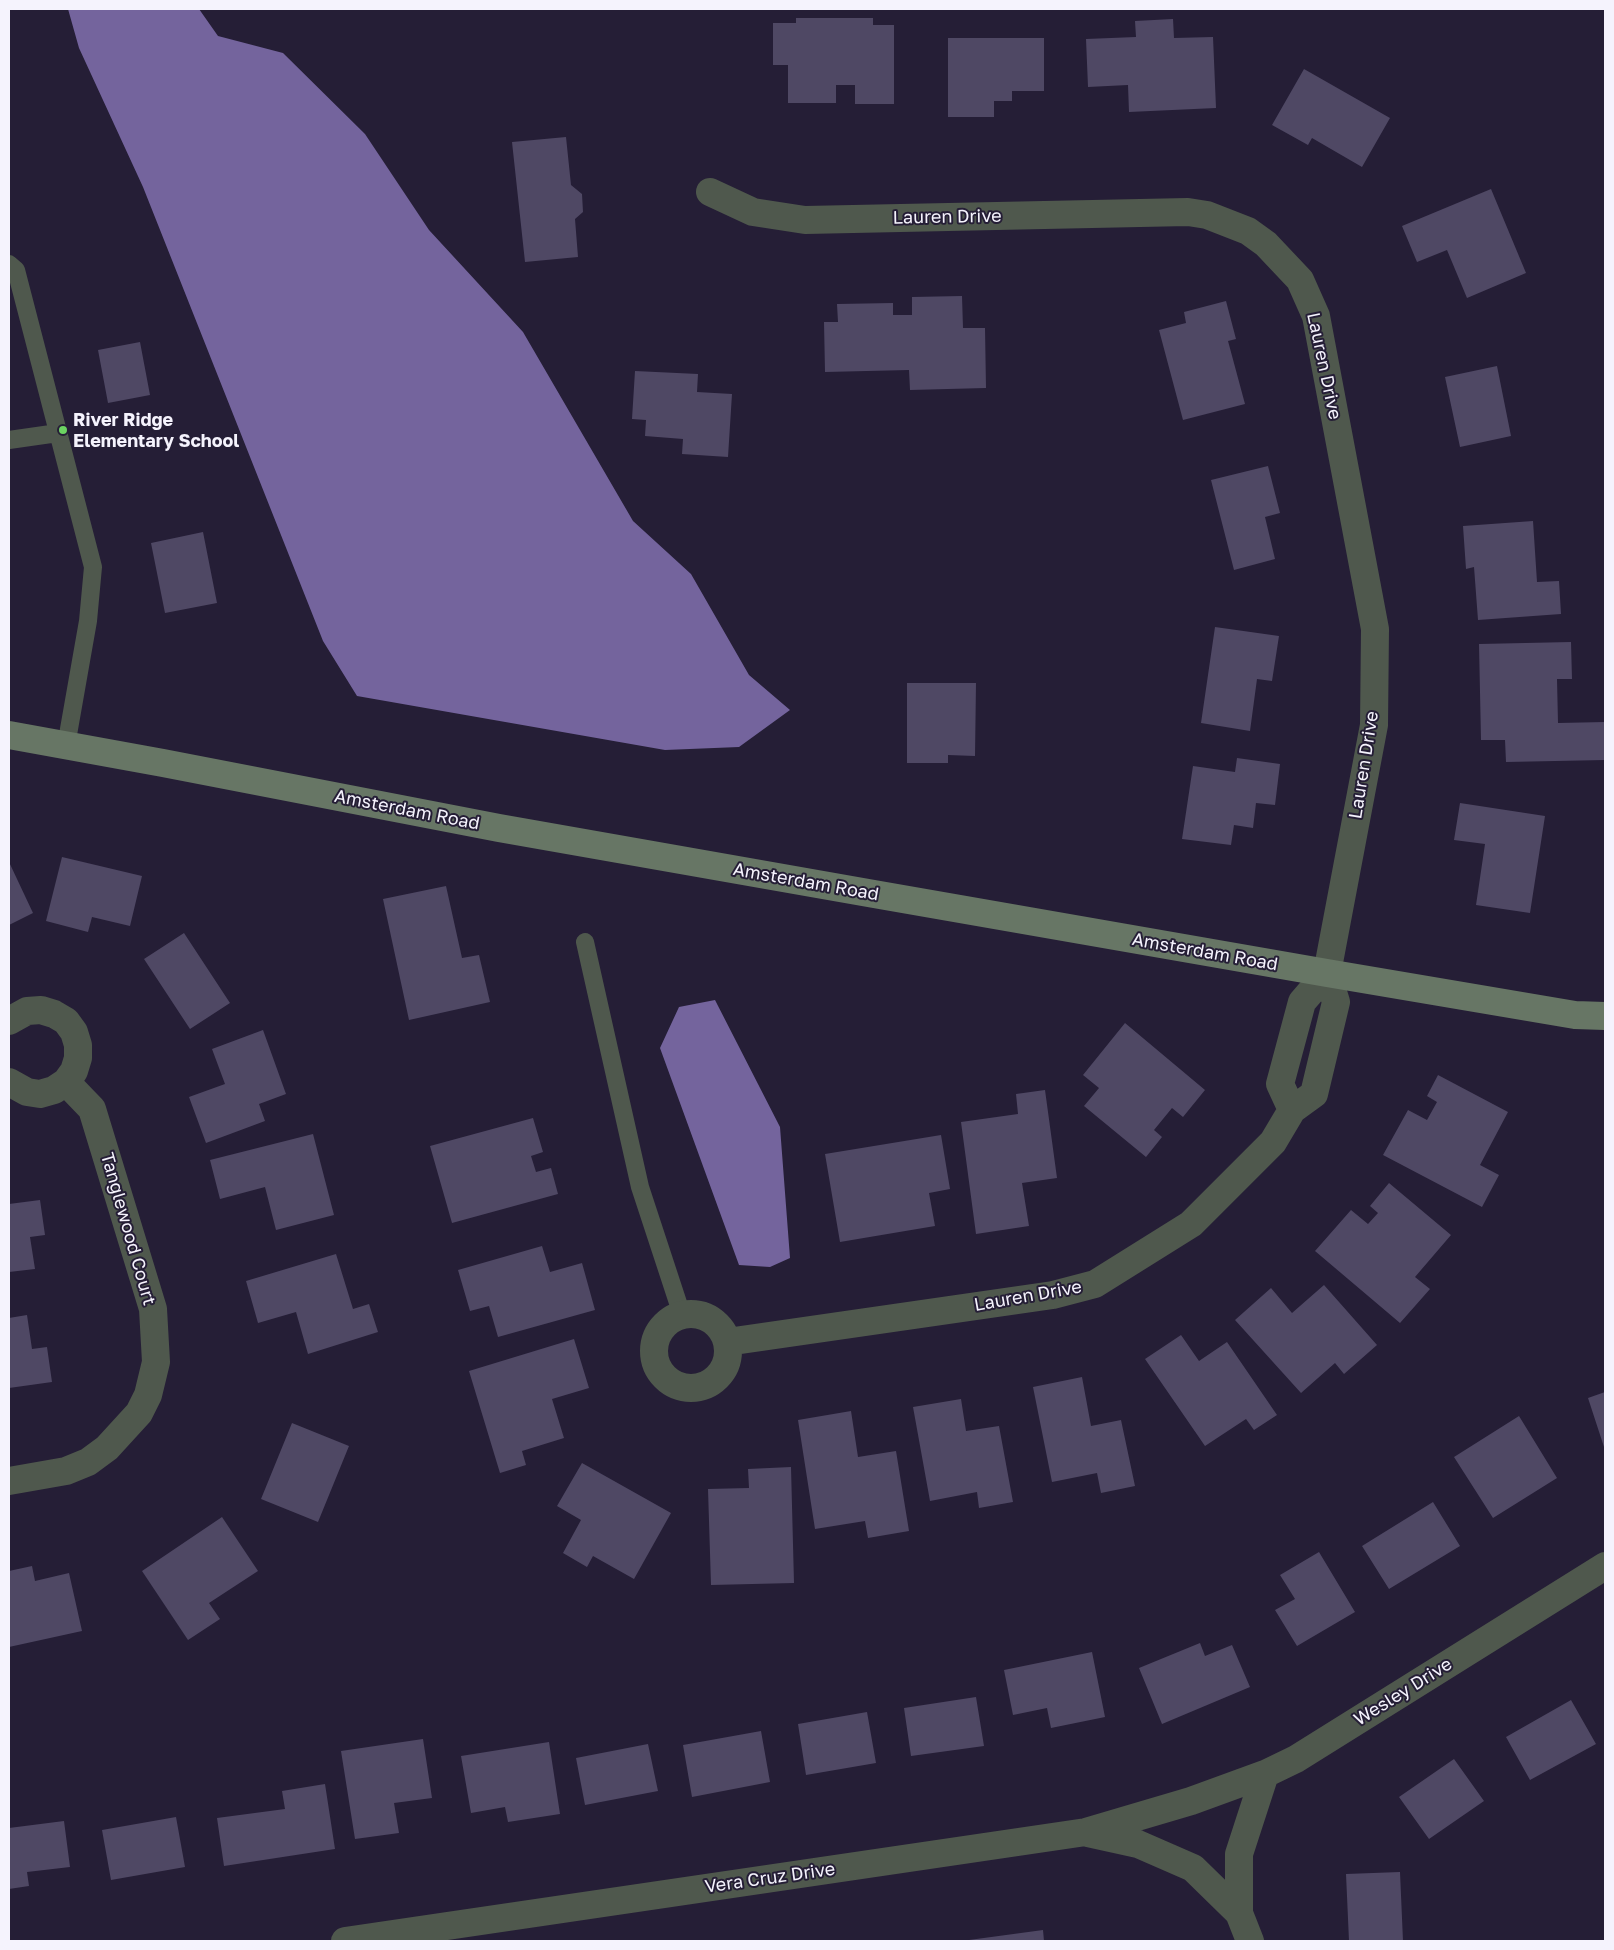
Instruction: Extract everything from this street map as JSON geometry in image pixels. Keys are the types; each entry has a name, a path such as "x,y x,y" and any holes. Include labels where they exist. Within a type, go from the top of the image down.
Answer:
{"main road":[{"name":"Amsterdam Road","path":"9,735 509,830 1326,974 1576,1015 1605,1016"}],"street":[{"name":"Lauren Drive","path":"710,192 753,212 805,220 1198,214 1207,215 1248,231 1266,244 1300,280 1316,316 1375,630 1374,725 1326,974 1336,1002 1314,1094 1292,1110 1273,1142 1191,1224 1095,1284 1053,1294 727,1342"},
{"path":"9,1021 28,1011 41,1010 54,1014 66,1021 74,1032 78,1045 78,1058 74,1071 66,1082 54,1090 40,1094 27,1092 9,1082"},
{"name":"Tanglewood Court","path":"9,1481 66,1472 88,1462 107,1448 139,1413 148,1395 156,1362 153,1309 92,1109 66,1082"},
{"path":"694,1314 710,1320 723,1331 727,1342 728,1355 725,1367 718,1377 707,1385 695,1389 683,1388 671,1383 661,1375 655,1364 653,1351 655,1339 661,1328 670,1319 682,1315 694,1314"},
{"name":"Wesley Drive","path":"1191,1801 1265,1774 1296,1759 1605,1566"},
{"path":"1250,1941 1239,1913 1239,1854 1265,1774"},
{"name":"Vera Cruz Drive","path":"345,1941 1086,1832 1191,1801"},
{"path":"1086,1832 1138,1844 1193,1868 1239,1913"}],"lane":[{"path":"9,264 16,270 93,567 88,621 66,746"},
{"path":"9,440 58,433"},
{"path":"585,942 640,1187 682,1315"}],"shaded area":[{"path":"68,9 199,9 218,36 283,53 365,134 429,230 523,332 633,521 691,574 749,675 790,710 739,747 665,750 357,696 323,641 143,187 79,48"},
{"path":"715,1000 780,1127 790,1258 770,1267 739,1265 660,1048 679,1007"}],"building":[{"path":"796,18 873,18 873,25 894,25 894,104 855,104 855,85 836,85 836,103 788,103 788,65 773,65 773,23 796,23"},
{"path":"1173,19 1174,38 1213,37 1216,108 1129,112 1128,85 1088,87 1086,39 1136,37 1135,21"},
{"path":"948,38 1044,38 1044,91 1012,91 1012,101 994,101 994,117 948,117"},
{"path":"1304,69 1390,118 1362,167 1312,138 1308,145 1272,125"},
{"path":"566,137 571,185 582,194 583,212 575,219 578,257 525,262 512,142"},
{"path":"1491,189 1526,273 1467,298 1447,250 1417,262 1402,226"},
{"path":"962,296 963,328 985,328 986,388 910,390 909,370 825,372 824,322 838,322 837,304 893,303 893,315 912,315 912,297"},
{"path":"1226,301 1236,339 1228,341 1245,404 1183,420 1159,330 1186,323 1184,312"},
{"path":"140,342 150,395 108,403 98,350"},
{"path":"1497,366 1511,436 1460,447 1445,377"},
{"path":"635,371 698,374 697,392 732,394 728,457 682,454 683,439 645,436 646,420 632,419"},
{"path":"1268,466 1280,513 1265,517 1275,559 1234,570 1211,480"},
{"path":"1533,521 1537,582 1559,581 1561,614 1478,620 1474,567 1466,569 1463,526"},
{"path":"203,532 217,603 165,613 151,543"},
{"path":"1215,627 1279,636 1272,681 1257,679 1250,731 1201,723"},
{"path":"1571,642 1572,679 1557,679 1558,723 1605,722 1605,760 1506,762 1505,740 1481,740 1479,644"},
{"path":"907,683 976,683 975,756 948,755 948,763 907,763"},
{"path":"1237,758 1280,764 1275,805 1256,803 1253,828 1234,825 1231,845 1182,839 1193,766 1235,772"},
{"path":"1460,803 1545,816 1530,913 1476,905 1485,844 1454,840"},
{"path":"62,857 142,876 130,926 92,917 88,932 46,921"},
{"path":"9,862 33,913 9,925"},
{"path":"446,886 462,958 479,955 490,1002 409,1020 383,899"},
{"path":"184,933 230,1003 190,1029 144,959"},
{"path":"1125,1023 1205,1090 1183,1117 1172,1108 1154,1130 1162,1137 1146,1157 1084,1106 1099,1088 1083,1075"},
{"path":"263,1030 286,1094 259,1104 265,1121 206,1143 189,1097 225,1084 212,1049"},
{"path":"1438,1075 1508,1112 1480,1165 1499,1175 1482,1207 1383,1155 1408,1110 1427,1120 1437,1102 1427,1096"},
{"path":"1045,1090 1057,1178 1022,1183 1029,1226 976,1234 961,1122 1018,1114 1016,1094"},
{"path":"533,1118 543,1152 531,1156 536,1172 551,1168 558,1194 452,1223 430,1146"},
{"path":"313,1134 334,1215 276,1230 265,1187 220,1199 210,1160"},
{"path":"941,1135 950,1189 929,1193 935,1226 840,1242 825,1154"},
{"path":"1389,1183 1451,1235 1415,1277 1430,1289 1400,1323 1315,1251 1351,1210 1368,1224 1378,1213 1370,1206"},
{"path":"40,1200 45,1235 30,1237 35,1269 9,1272 9,1204"},
{"path":"542,1246 550,1272 582,1263 595,1310 498,1337 489,1306 470,1311 458,1270"},
{"path":"336,1254 353,1309 369,1304 378,1332 308,1354 296,1312 258,1323 246,1281"},
{"path":"1324,1285 1377,1345 1344,1374 1335,1363 1301,1393 1235,1320 1271,1288 1292,1313"},
{"path":"27,1315 32,1349 47,1347 52,1382 9,1388 9,1318"},
{"path":"1181,1335 1199,1361 1227,1342 1277,1415 1254,1430 1246,1419 1205,1446 1145,1359"},
{"path":"574,1339 589,1388 552,1399 564,1438 522,1451 526,1465 500,1473 469,1371"},
{"path":"1082,1377 1091,1426 1121,1420 1135,1486 1101,1493 1097,1473 1052,1482 1033,1387"},
{"path":"1605,1392 1605,1447 1604,1447 1588,1398"},
{"path":"961,1399 966,1431 999,1426 1013,1502 979,1508 977,1492 930,1501 913,1407"},
{"path":"851,1411 858,1457 896,1451 909,1531 868,1538 865,1521 815,1529 798,1420"},
{"path":"1519,1416 1557,1478 1493,1518 1454,1457"},
{"path":"292,1423 349,1446 318,1522 261,1499"},
{"path":"582,1463 671,1513 634,1579 593,1556 587,1567 563,1553 581,1520 557,1506"},
{"path":"791,1467 794,1583 711,1585 708,1489 749,1488 748,1469"},
{"path":"1433,1502 1460,1546 1389,1589 1362,1546"},
{"path":"222,1517 258,1571 209,1603 220,1619 188,1640 142,1571"},
{"path":"1319,1552 1355,1612 1297,1646 1275,1610 1295,1599 1280,1575"},
{"path":"32,1566 35,1581 69,1573 82,1631 9,1647 9,1571"},
{"path":"1200,1643 1205,1656 1232,1645 1250,1687 1162,1724 1139,1668"},
{"path":"1092,1652 1105,1717 1051,1728 1047,1708 1013,1715 1004,1670"},
{"path":"976,1697 984,1746 911,1756 904,1708"},
{"path":"1571,1700 1596,1744 1530,1780 1506,1737"},
{"path":"867,1712 876,1763 806,1775 798,1724"},
{"path":"761,1731 770,1782 692,1797 683,1745"},
{"path":"423,1739 432,1798 394,1803 399,1833 355,1839 341,1751"},
{"path":"549,1742 560,1814 508,1822 505,1807 471,1813 461,1756"},
{"path":"648,1744 658,1791 585,1805 576,1758"},
{"path":"1454,1759 1484,1801 1429,1839 1399,1797"},
{"path":"325,1784 335,1849 224,1866 217,1818 285,1809 282,1791"},
{"path":"176,1817 185,1867 111,1880 102,1830"},
{"path":"64,1821 70,1867 27,1872 29,1886 9,1889 9,1828"},
{"path":"1400,1872 1403,1941 1349,1941 1346,1874"},
{"path":"1043,1930 1044,1941 969,1941 969,1940"}],"place":[{"name":"River Ridge Elementary School","path":"63,430"}]}
